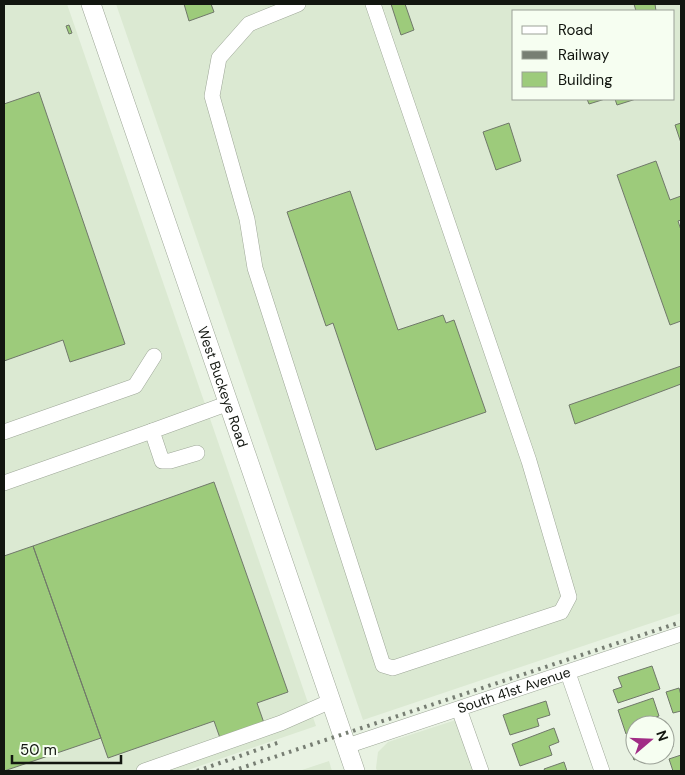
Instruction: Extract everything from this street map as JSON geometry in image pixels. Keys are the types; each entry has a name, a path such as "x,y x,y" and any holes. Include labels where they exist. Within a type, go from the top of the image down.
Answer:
{"main road":[{"name":"West Buckeye Road","path":"91,4 355,771"}],"street":[{"path":"298,4 249,24 219,58 212,96 247,218 258,278 383,664 393,668 561,612 569,596 526,451 373,4"},
{"path":"4,432 135,386 154,356"},
{"path":"4,483 152,432 229,403"},
{"path":"152,432 162,461 170,461 197,452"},
{"name":"South 41st Avenue","path":"347,746 681,636"},
{"path":"568,673 602,771"},
{"path":"144,771 281,723 332,702"},
{"path":"459,709 480,771"}],"shaded area":[{"path":"4,4 67,4 316,726 185,771 4,771"},
{"path":"116,4 681,4 681,613 363,720"},
{"path":"468,716 487,771 377,771 378,752 388,742"},
{"path":"329,761 332,771 299,771"}],"building":[{"path":"184,4 211,4 214,12 189,21"},
{"path":"391,4 405,4 414,30 401,35"},
{"path":"634,4 655,4 656,10 636,10"},
{"path":"69,25 72,33 69,34 66,26"},
{"path":"39,92 125,344 70,362 63,340 4,361 4,104"},
{"path":"587,100 602,100 589,104"},
{"path":"615,100 633,100 617,105"},
{"path":"509,123 521,161 496,170 483,132"},
{"path":"681,123 681,143 675,125"},
{"path":"656,161 670,200 681,196 681,220 678,221 681,230 681,321 670,325 617,175"},
{"path":"350,191 398,330 443,315 446,323 454,320 486,412 376,450 333,323 326,326 287,212"},
{"path":"681,366 681,384 575,424 569,405"},
{"path":"214,482 288,692 257,703 264,723 220,738 214,721 108,758 33,546"},
{"path":"33,546 101,738 4,771 4,556"},
{"path":"652,666 660,689 618,703 613,690 622,687 618,677"},
{"path":"679,688 681,711 673,713 666,692"},
{"path":"653,698 659,715 625,715 625,731 618,710"},
{"path":"546,701 550,715 537,719 539,726 510,735 503,715"},
{"path":"554,728 559,742 549,746 552,755 520,766 512,744"},
{"path":"681,755 681,771 673,771 671,765 675,765 675,757"},
{"path":"564,762 567,771 545,771 544,769"}],"railway":[{"path":"232,771 681,622"},
{"path":"197,771 280,742"}]}
